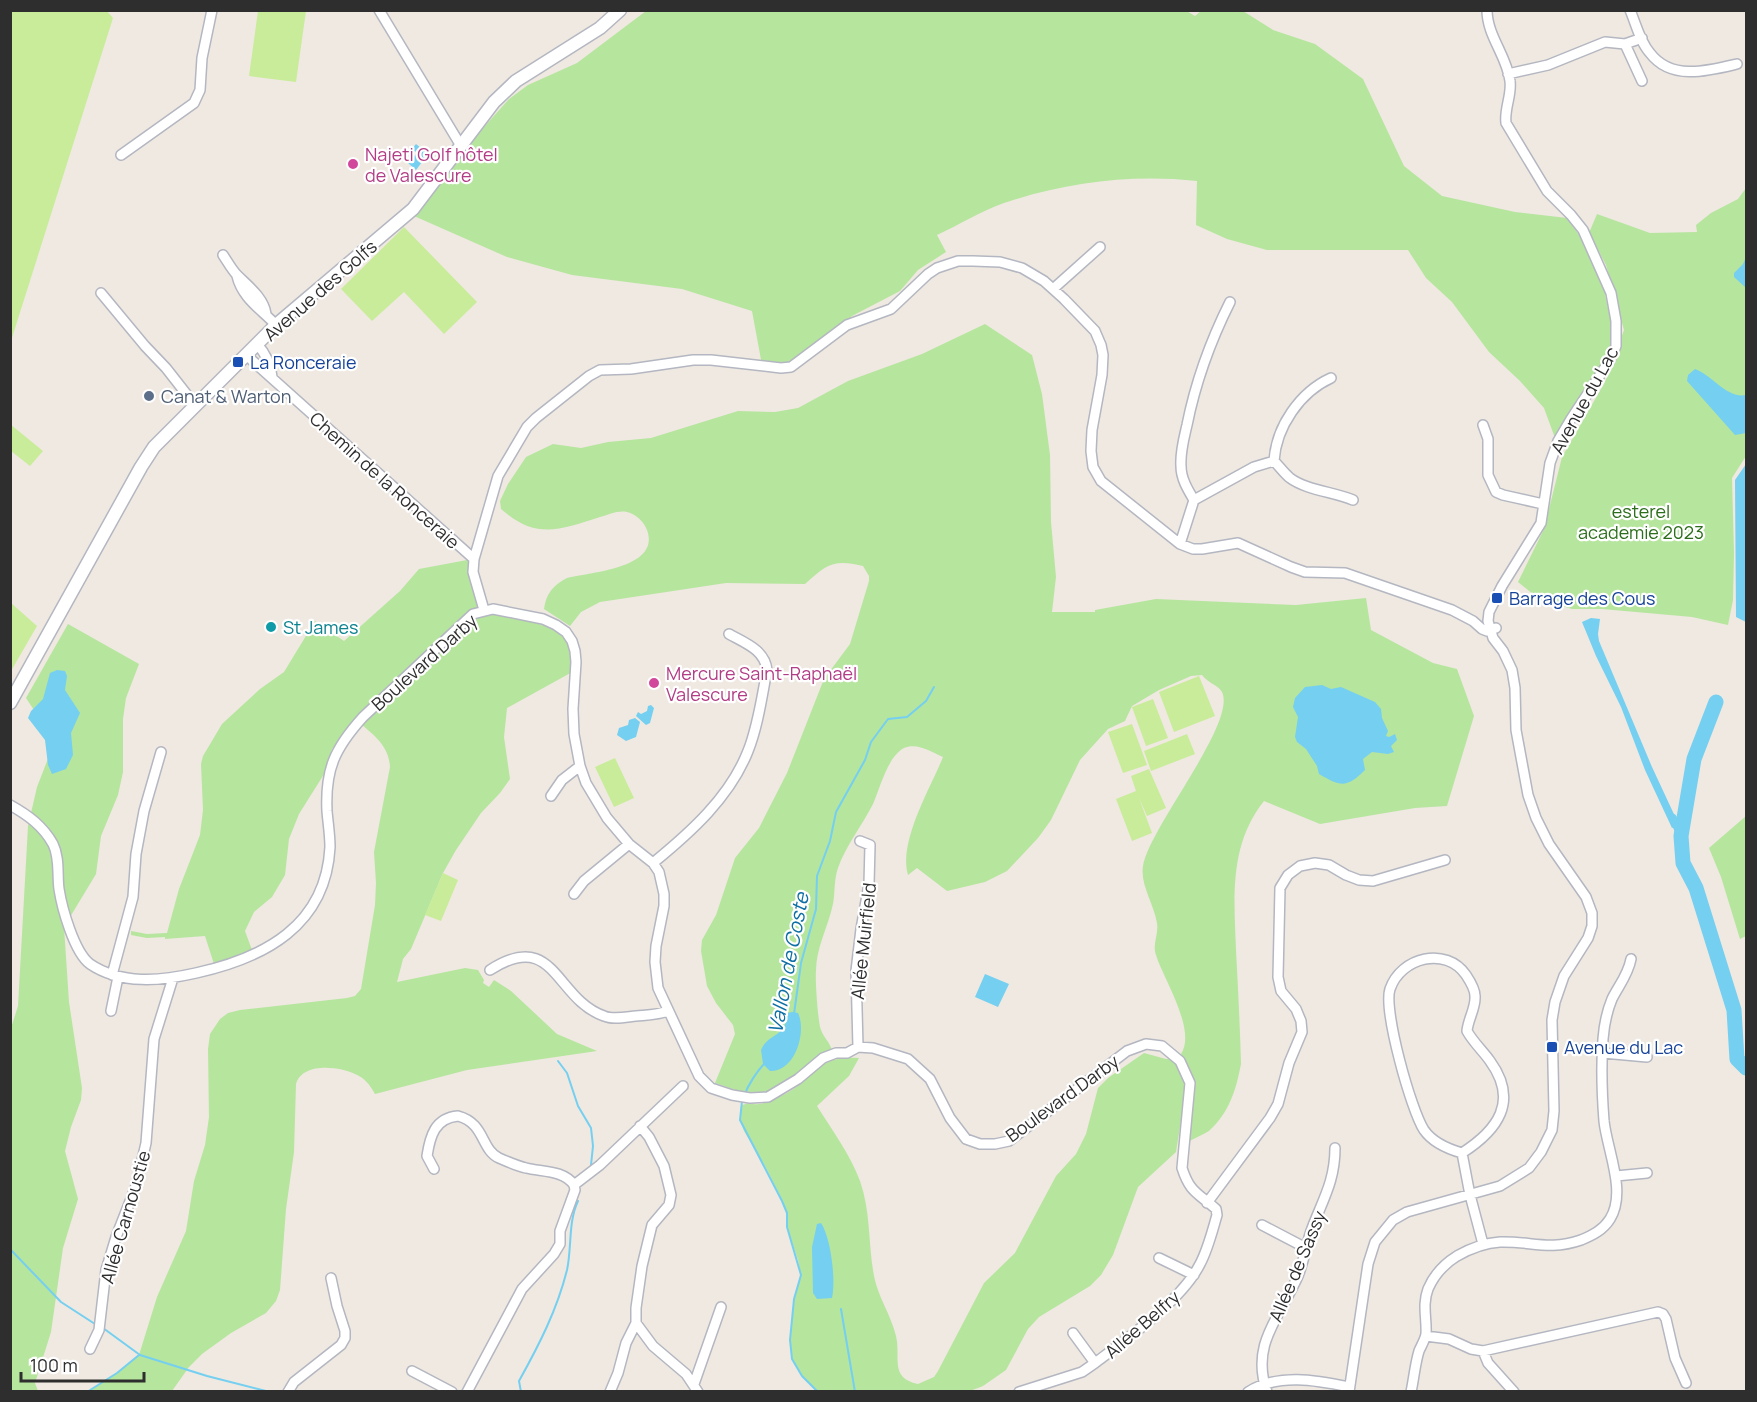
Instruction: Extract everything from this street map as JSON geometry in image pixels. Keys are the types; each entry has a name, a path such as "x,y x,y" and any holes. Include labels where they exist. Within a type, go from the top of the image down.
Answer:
{"main road":[{"name":"Avenue des Golfs","path":"10,703 154,447 276,325 413,209 494,102 516,81 600,28 620,10"}],"street":[{"path":"121,155 194,103 200,90 202,58 212,10"},
{"path":"379,10 461,146"},
{"name":"Avenue du Lac","path":"1349,1390 1368,1264 1375,1242 1393,1220 1407,1212 1500,1186 1529,1168 1541,1152 1552,1130 1554,1111 1552,1020 1555,1002 1564,976 1588,938 1592,920 1591,907 1586,897 1556,856 1536,818 1526,786 1516,730 1515,679 1492,622 1502,586 1541,523 1550,463 1558,441 1602,373 1616,346 1616,321 1611,293 1582,230 1571,214 1547,190 1506,123 1510,83 1490,30 1487,10"},
{"path":"1630,10 1649,52 1660,64 1691,73 1737,64"},
{"path":"1508,74 1548,65 1605,42 1624,44 1642,38"},
{"path":"1624,44 1642,81"},
{"path":"1053,289 1100,247"},
{"path":"223,255 237,276 245,280 265,306 266,314 276,325"},
{"path":"484,610 474,572 474,559 498,476 527,427 595,373 606,369 631,369 693,360 774,368 791,367 847,325 891,309 928,274 937,268 958,261 1009,264 1033,274 1053,289 1095,331 1104,355 1092,430 1093,466 1101,481 1180,544 1193,549 1238,543 1305,572 1345,573 1452,610 1473,621 1492,622"},
{"path":"101,293 195,405"},
{"path":"1194,500 1185,484 1180,468 1183,444 1193,395 1209,346 1230,302"},
{"name":"Chemin de la Ronceraie","path":"257,344 265,353 272,377"},
{"name":"Chemin de la Ronceraie","path":"246,355 474,559"},
{"path":"1331,378 1317,384 1305,394 1283,426 1275,447 1274,461 1290,478 1301,484 1353,500"},
{"path":"1483,425 1488,440 1488,475 1496,492 1544,504"},
{"path":"1180,544 1194,500 1254,467 1274,461"},
{"name":"Boulevard Darby","path":"10,805 32,818 44,829 54,847 65,917 73,939 88,963 115,976 147,980 202,972 252,955 289,934 319,894 330,846 327,792 329,774 334,757 347,734 473,614 484,610 519,613 550,621 566,632 572,641 576,662 574,734 586,783 596,802 629,844 653,863 662,882 664,906 655,962 658,988 699,1076 711,1088 750,1098 768,1097 798,1079 823,1058 836,1053 847,1053 858,1047 873,1048 908,1059 930,1079 958,1131 966,1139 980,1144 995,1144 1009,1141 1127,1051 1146,1044 1162,1046 1178,1057 1190,1083 1182,1146 1182,1168 1185,1179 1193,1191 1212,1206"},
{"path":"653,863 701,820 729,786 748,751 767,670 766,661 760,652 729,634"},
{"path":"111,1011 115,976 133,897 136,854 144,811 161,752"},
{"path":"551,796 562,780 580,766"},
{"name":"Allée Muirfield","path":"858,1047 856,971 869,884 870,845 860,841"},
{"path":"574,894 584,881 629,844"},
{"path":"1212,1206 1278,1104 1289,1063 1302,1032 1301,1021 1296,1009 1281,991 1278,977 1280,888 1288,875 1300,866 1315,862 1329,865 1359,880 1373,881 1446,860"},
{"path":"490,970 511,959 525,956 543,961 576,1000 604,1017 620,1018 668,1011"},
{"path":"1433,956 1445,958 1461,968 1471,983 1475,995 1467,1031 1470,1038 1492,1063 1500,1079 1504,1099 1502,1115 1492,1129 1475,1145 1462,1153 1437,1143 1425,1130 1415,1108 1390,1024 1388,1003 1390,988 1400,973 1414,963 1433,956"},
{"path":"1412,1392 1420,1350 1426,1336 1424,1313 1427,1291 1436,1273 1449,1260 1483,1244 1501,1242 1556,1246 1594,1235 1611,1217 1616,1203 1616,1176 1605,1124 1603,1053 1605,1023 1612,1000 1628,972 1631,958"},
{"name":"Allée Carnoustie","path":"90,1349 99,1330 106,1270 136,1186 146,1143 154,1039 173,978"},
{"path":"1603,1053 1647,1056"},
{"path":"574,1185 600,1165 683,1086"},
{"path":"434,1169 427,1156 432,1134 443,1120 458,1116 472,1123 480,1131 494,1155 525,1168 565,1176 574,1185 575,1190 560,1231 560,1244 554,1254 522,1289 465,1392"},
{"path":"610,1392 626,1343 636,1323 642,1266 652,1225 669,1205 671,1195 664,1166 649,1137 640,1126"},
{"name":"Allée de Sassy","path":"1266,1388 1261,1359 1265,1341 1298,1275 1331,1185 1335,1166 1335,1148"},
{"path":"1462,1153 1483,1244"},
{"path":"1616,1176 1647,1173"},
{"name":"Allée Belfry","path":"1019,1392 1082,1372 1170,1302 1194,1275 1206,1251 1216,1215 1212,1206"},
{"path":"1262,1225 1306,1248"},
{"path":"1160,1258 1194,1275"},
{"path":"288,1392 294,1382 341,1345 345,1338 331,1278"},
{"path":"636,1323 653,1346 696,1388 721,1307"},
{"path":"1426,1336 1449,1339 1471,1349 1484,1351 1658,1312 1666,1319 1675,1358 1686,1383"},
{"path":"1073,1333 1095,1363"},
{"path":"1484,1351 1488,1363 1514,1392"},
{"path":"412,1371 452,1392"},
{"path":"1248,1392 1266,1388 1278,1381 1306,1380 1349,1390"}],"green space":[{"path":"11,10 107,11 113,18 11,341"},
{"path":"1185,10 1195,16 1201,11 1243,11 1273,30 1315,44 1363,79 1404,166 1442,196 1515,212 1567,218 1579,235 1603,285 1615,341 1555,438 1544,408 1489,352 1452,302 1426,278 1408,250 1267,250 1227,239 1196,225 1197,181 1124,179 1076,185 1028,196 987,210 937,235 946,252 918,270 900,291 852,316 798,364 762,365 752,311 682,289 572,275 507,257 408,212 509,99 528,85 577,63 646,11"},
{"path":"258,11 306,11 296,82 249,76"},
{"name":"esterel academie 2023","path":"1746,188 1746,456 1732,478 1733,600 1728,625 1692,617 1602,609 1572,609 1539,599 1518,582 1544,529 1562,457 1605,382 1624,330 1606,265 1589,233 1597,214 1650,233 1697,232 1696,225 1711,213 1738,199"},
{"path":"404,227 477,302 444,334 404,292 372,321 341,289"},
{"path":"985,324 1032,355 1042,394 1050,455 1051,522 1056,577 1052,612 1095,612 1095,610 1156,599 1296,605 1366,598 1371,630 1433,663 1457,669 1474,716 1447,806 1415,808 1320,824 1264,801 1245,835 1236,872 1235,930 1241,1064 1237,1083 1222,1117 1209,1131 1188,1142 1194,1083 1181,1054 1185,1044 1182,1018 1155,951 1157,923 1145,887 1143,866 1160,827 1217,727 1223,707 1222,692 1218,687 1202,675 1191,676 1159,690 1132,706 1125,721 1108,729 1080,760 1051,820 1038,838 1007,871 985,882 947,891 917,868 908,875 906,862 917,815 943,757 914,746 898,752 889,765 873,804 841,860 836,877 833,904 818,954 816,976 819,1019 821,1030 832,1050 773,1089 763,1093 742,1092 715,1083 735,1034 733,1025 716,1003 707,986 701,951 702,940 716,915 735,858 759,828 787,773 824,679 850,644 869,576 863,566 838,563 825,568 805,584 726,583 600,602 581,612 570,626 544,609 551,590 567,578 607,570 634,560 644,553 649,543 646,527 636,516 624,512 613,513 572,526 548,530 537,529 514,519 501,509 500,501 508,484 526,457 553,444 581,448 608,442 651,438 738,411 775,412 798,408 848,381 922,354"},
{"path":"10,424 43,451 30,466 11,451"},
{"path":"467,560 471,569 474,594 481,605 490,614 508,615 533,621 556,631 569,643 574,671 507,708 504,737 510,779 481,813 443,873 411,949 403,959 397,982 465,968 478,970 484,980 483,983 489,987 494,980 511,991 557,1034 597,1051 467,1070 375,1094 364,1080 348,1071 322,1068 306,1072 296,1084 294,1152 286,1209 280,1290 276,1301 266,1313 231,1333 202,1354 189,1367 172,1391 87,1392 117,1373 139,1355 157,1297 186,1231 194,1181 205,1145 209,1117 208,1049 210,1034 220,1019 228,1013 240,1010 347,998 355,996 361,989 375,905 374,852 390,767 383,745 355,719 332,749 326,771 299,814 289,839 285,875 272,897 254,912 245,931 252,950 214,964 205,936 165,939 165,937 147,938 131,935 131,931 147,934 167,933 179,889 200,835 203,810 201,764 203,756 222,724 260,689 284,672 315,621 344,641 400,591 419,569"},
{"path":"11,603 37,626 11,671"},
{"path":"68,624 139,664 126,698 123,719 123,772 118,795 101,836 96,874 64,927 69,1002 82,1088 81,1100 65,1151 78,1199 63,1248 51,1332 35,1383 38,1391 11,1392 11,1028 18,1006 28,826 37,787 51,751 48,731 26,698"},
{"path":"1199,676 1215,716 1174,732 1159,692"},
{"path":"1153,699 1168,738 1146,746 1132,707"},
{"path":"1132,724 1147,765 1123,773 1108,732"},
{"path":"1187,734 1195,754 1151,771 1144,751"},
{"path":"615,758 634,798 614,807 595,767"},
{"path":"1149,769 1166,808 1147,816 1139,798 1152,833 1132,841 1116,799 1136,791 1131,776"},
{"path":"1746,816 1746,936 1740,939 1721,877 1709,848"},
{"path":"443,873 458,880 441,921 425,915"},
{"path":"1144,1053 1166,1059 1175,1058 1186,1089 1176,1152 1138,1187 1113,1255 1101,1275 1090,1286 1039,1317 1028,1329 1006,1370 983,1386 970,1391 818,1391 802,1376 792,1359 790,1340 794,1299 801,1275 798,1260 787,1227 787,1213 766,1168 744,1131 740,1120 741,1106 770,1101 781,1096 792,1090 815,1070 832,1061 859,1058 849,1076 817,1106 846,1152 860,1181 868,1216 874,1276 896,1336 898,1366 903,1377 918,1384 934,1377 984,1283 1015,1253 1056,1176 1076,1154 1086,1134 1098,1088 1108,1078"}],"water":[{"path":"416,144 428,154 416,170 408,163 417,153 410,151"},
{"path":"1746,257 1746,288 1734,277 1734,273"},
{"path":"1695,369 1726,390 1746,395 1746,433 1735,435 1687,381 1688,375"},
{"path":"1746,464 1746,622 1736,617 1735,480"},
{"path":"1591,618 1600,619 1599,641 1679,825 1672,828 1582,622"},
{"path":"57,670 65,671 67,676 65,690 80,713 71,733 73,755 66,769 52,774 48,765 45,740 28,718 31,711 43,699 50,673"},
{"path":"1322,685 1331,689 1341,687 1375,702 1381,709 1388,731 1386,736 1395,734 1397,740 1391,746 1394,752 1388,754 1372,752 1363,759 1365,770 1344,784 1319,774 1317,766 1306,749 1297,742 1295,737 1298,717 1293,707 1295,698 1305,687"},
{"path":"1713,702 1718,703 1712,729 1700,724"},
{"path":"651,705 654,708 650,723 646,725 636,716 638,712 641,714 647,711 648,706"},
{"path":"635,718 640,722 636,737 626,741 617,735 619,728 628,725 629,720"},
{"path":"985,974 1009,984 998,1007 975,997"},
{"path":"788,1013 798,1013 800,1021 800,1040 797,1050 786,1065 779,1070 770,1071 763,1064 761,1050 768,1040 780,1032"},
{"path":"821,1223 830,1249 833,1290 832,1298 817,1299 813,1293 812,1247 817,1224"}],"waterway":[{"name":"Vallon de Coste","path":"794,1014 801,963 816,909 817,876 830,841 836,812 865,760 871,742 888,719 907,717 926,701 934,687"},
{"path":"1716,702 1694,759 1681,836 1683,863 1696,888 1734,1010 1737,1059 1746,1068"},
{"path":"1673,818 1681,836"},
{"path":"558,1061 567,1073 578,1106 591,1128 593,1146 591,1165"},
{"name":"Vallon de Coste","path":"744,1096 753,1078 765,1063"},
{"name":"Vallon de Coste","path":"742,1101 740,1120 787,1213 787,1227 801,1275 794,1299 790,1340 792,1359 802,1376 818,1392"},
{"path":"521,1392 519,1381 547,1327 563,1285 567,1270 571,1226 578,1201"},
{"path":"10,1249 61,1302 95,1324"},
{"path":"841,1309 855,1392"},
{"path":"103,1328 140,1355 207,1376 270,1392"},
{"path":"87,1392 117,1373 139,1355"}],"place":[{"name":"Najeti Golf hôtel de Valescure","path":"353,164"},
{"name":"La Ronceraie","path":"238,362"},
{"name":"Canat & Warton","path":"149,396"},
{"name":"Barrage des Cous","path":"1497,598"},
{"name":"St James","path":"271,627"},
{"name":"Mercure Saint-Raphaël Valescure","path":"654,683"},
{"name":"Avenue du Lac","path":"1552,1047"}]}
